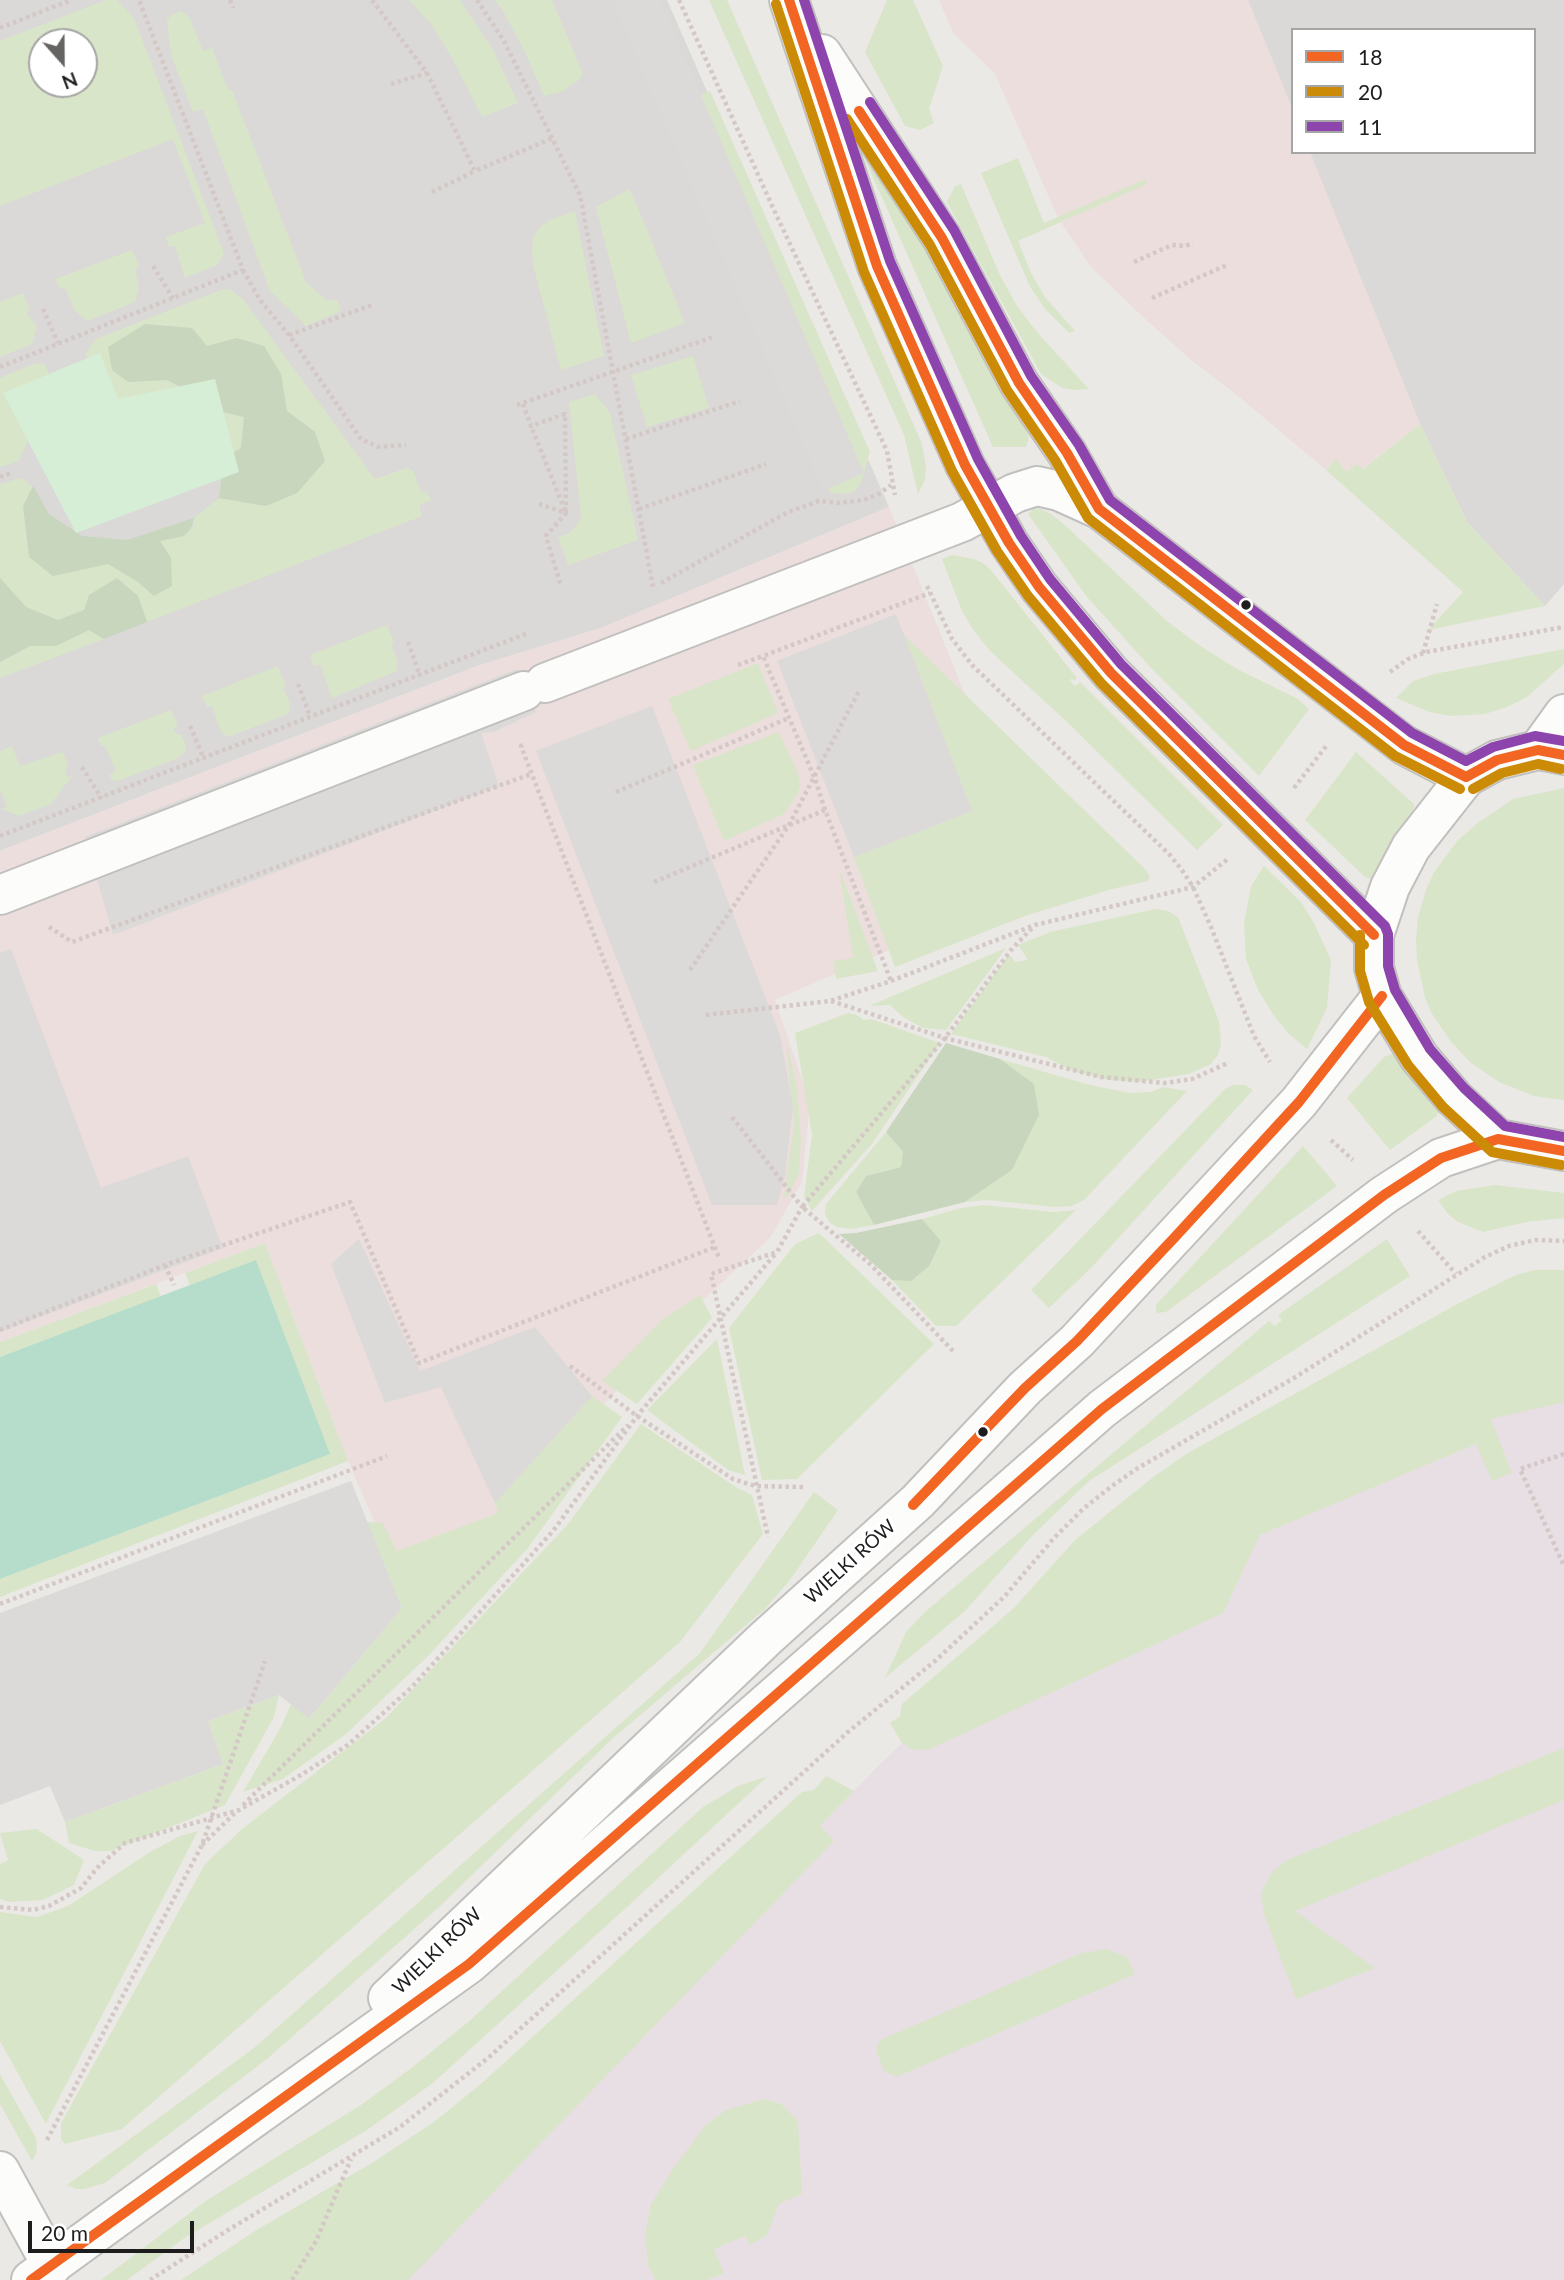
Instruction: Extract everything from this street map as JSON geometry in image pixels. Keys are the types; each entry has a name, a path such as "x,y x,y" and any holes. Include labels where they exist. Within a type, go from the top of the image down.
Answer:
{"street":[{"path":"795,2 877,266 946,427 988,506 1038,587 1111,673 1374,935"},
{"path":"795,2 942,238 1019,383 1067,453 1099,509"},
{"path":"0,895 923,538 962,522 1015,493 1037,486 1059,491 1099,509 1405,745 1465,777"},
{"path":"1564,714 1551,752 1497,760 1465,777 1411,847 1390,887 1374,935 1374,968 1382,996 1419,1057 1454,1098 1498,1139 1564,1152"},
{"name":"WIELKI RÓW","path":"285,2095 766,1638 918,1501 1025,1388 1077,1341 1175,1237 1298,1102 1382,996"},
{"name":"WIELKI RÓW","path":"42,2273 469,1964 1102,1409 1384,1195 1441,1158 1498,1139"},
{"path":"0,2171 42,2273"}],"path":[{"path":"0,28 71,0"},
{"path":"139,0 243,270 260,300 289,335 361,439 378,447 406,445"},
{"path":"230,0 233,8"},
{"path":"372,0 427,73 475,171"},
{"path":"477,0 504,41 580,195 653,587"},
{"path":"391,84 427,73"},
{"path":"432,192 553,138"},
{"path":"1134,262 1172,245 1185,246 1193,243"},
{"path":"1152,298 1227,265"},
{"path":"153,266 173,298"},
{"path":"0,367 243,270"},
{"path":"289,335 372,305"},
{"path":"43,309 58,343"},
{"path":"566,513 520,405 713,337"},
{"path":"626,439 740,401"},
{"path":"531,426 565,414 566,513 546,536 561,586"},
{"path":"639,509 766,464"},
{"path":"0,477 11,473"},
{"path":"640,592 788,512 819,501 838,503 864,500 891,485"},
{"path":"540,504 566,513"},
{"path":"725,669 930,593"},
{"path":"1423,653 1437,604"},
{"path":"1386,677 1408,659 1423,653 1564,627"},
{"path":"0,836 536,630"},
{"path":"764,656 815,779 891,981"},
{"path":"690,970 789,825 860,689"},
{"path":"616,792 789,718"},
{"path":"532,741 521,746 531,774 719,1258"},
{"path":"1292,791 1329,743"},
{"path":"43,923 72,942 531,774"},
{"path":"654,882 825,810"},
{"path":"706,1015 830,1001 891,981 1035,925 1193,887 1230,858"},
{"path":"202,1845 637,1416 777,1252 802,1207 945,1038 1011,950 1035,925"},
{"path":"830,1001 945,1038 1114,1078 1165,1083 1192,1079 1228,1063"},
{"path":"732,1117 802,1207 871,1265 953,1351"},
{"path":"1328,1138 1356,1163"},
{"path":"0,1330 165,1265 350,1202 419,1363 715,1247"},
{"path":"1414,1227 1456,1275"},
{"path":"150,2280 400,2127 488,2058 848,1732 935,1661 1004,1597 1054,1538 1112,1486 1138,1468 1294,1378 1456,1275 1509,1246 1535,1240 1564,1241"},
{"path":"768,1537 711,1274 777,1252"},
{"path":"165,1265 174,1285"},
{"path":"570,1366 637,1416 733,1479 755,1486 803,1488"},
{"path":"0,1907 33,1910 49,1906 81,1888 98,1867 125,1843 239,1810 349,1744 412,1687 553,1531 637,1416"},
{"path":"1564,1454 1520,1469 1564,1566"},
{"path":"0,1604 387,1456"},
{"path":"47,2140 202,1845 265,1661"},
{"path":"292,2280 316,2241 351,2158"}],"shaded area":[{"path":"0,0 667,0 889,507 601,628 480,665 0,851"},
{"path":"612,0 660,0 864,473 823,491"},
{"path":"939,0 1248,0 1291,105 1291,154 1311,154 1420,424 1362,469 1347,472 1336,459 1326,470 1191,360 1091,267 1058,218 995,74 953,33"},
{"path":"1247,0 1564,0 1564,584 1545,606 1467,522 1420,424 1310,154 1536,154 1536,28 1291,28 1291,106"},
{"path":"889,507 1042,884 775,1000 810,1103 802,1182 770,1238 664,1336 507,1516 391,1560 348,1461 265,1243 0,1342 0,851 480,665 601,628"},
{"path":"896,614 972,811 854,857 777,661"},
{"path":"517,669 536,712 494,732 481,733 499,786 113,935 85,837"},
{"path":"652,706 780,1035 793,1106 785,1177 777,1205 712,1205 536,751"},
{"path":"11,949 101,1188 188,1156 223,1248 0,1332 0,953"},
{"path":"359,1239 420,1371 535,1327 592,1396 495,1503 441,1387 385,1403 331,1264"},
{"path":"1564,1307 1564,2280 380,2280 879,1765 1120,1538"},
{"path":"351,1481 402,1608 309,1719 279,1695 208,1721 223,1764 65,1822 50,1786 0,1805 0,1613"}],"green space":[{"path":"106,0 117,0 134,18 224,254 217,265 185,278 175,246 169,247 166,237 205,223 173,139 0,206 0,41 28,30 28,98 98,98 98,28 34,28"},
{"path":"409,0 460,0 492,48 518,103 482,117 431,24"},
{"path":"495,0 552,0 583,74 578,81 561,92 544,96 525,52"},
{"path":"709,0 727,0 922,444 925,480 918,494 904,435"},
{"path":"887,0 913,0 943,66 929,109 934,123 920,130 905,126 865,52"},
{"path":"181,11 189,17 203,51 212,48 228,90 232,90 306,282 326,300 337,300 341,311 306,326 270,291 203,109 193,112 171,55 167,21 171,15"},
{"path":"710,91 870,452 861,483 854,492 832,493 827,489 863,473 700,95"},
{"path":"847,119 897,193 944,285 1028,434 1026,447 993,447"},
{"path":"1018,158 1044,223 1145,179 1147,184 1018,241 1031,273 1045,297 1075,331 1069,333 1046,310 1030,287 981,173"},
{"path":"961,184 1000,275 1017,306 1089,389 1062,388 1041,374 947,202 955,186"},
{"path":"630,189 685,323 631,343 596,207"},
{"path":"575,211 604,356 561,370 533,265 532,249 533,238 540,227 550,220"},
{"path":"132,250 139,266 135,268 139,288 135,302 87,321 75,311 65,288 60,289 56,279"},
{"path":"229,289 242,298 375,479 409,467 410,471 413,470 421,492 426,491 431,500 419,505 422,516 147,622 138,596 84,610 58,620 26,607 0,578 0,484 21,478 33,486 23,506 155,596 159,541 184,536 193,527 194,518 219,498 266,506 315,432 287,411 281,374 237,338 207,346 128,382 167,380 203,398 218,411 244,417 241,448 224,458 117,405 94,387 86,353 96,339"},
{"path":"23,293 30,310 26,312 37,327 32,344 0,357 0,302"},
{"path":"145,324 192,328 207,346 237,338 264,346 281,374 287,411 315,432 325,461 297,493 266,506 219,498 224,458 241,448 244,417 218,411 203,398 167,380 128,382 112,370 108,347"},
{"path":"100,353 118,399 215,379 239,472 76,533 3,393"},
{"path":"693,356 709,408 647,427 631,375"},
{"path":"36,363 45,364 52,381 19,461 0,467 0,378"},
{"path":"595,394 610,413 638,540 568,565 558,537 568,534 581,516 569,402"},
{"path":"1420,424 1467,522 1545,606 1428,630 1463,592 1326,470 1336,459 1347,472 1357,464 1363,469"},
{"path":"33,486 49,514 82,536 127,540 194,518 191,528 184,536 160,541 171,558 172,586 154,596 138,582 108,564 53,576 29,557 23,506"},
{"path":"1034,508 1051,514 1065,525 1167,621 1199,645 1237,669 1298,699 1309,709 1259,776 1152,669 1087,597 1028,514"},
{"path":"952,555 974,559 990,569 1077,678 1070,681 1075,686 1080,682 1223,825 1197,850 1067,722 991,652 962,611 942,559"},
{"path":"0,578 26,607 58,620 84,610 89,595 117,578 138,596 147,622 104,639 89,630 56,646 30,646 0,662"},
{"path":"387,625 394,642 391,644 398,661 397,671 332,698 320,664 314,666 310,655"},
{"path":"89,630 104,639 0,678 0,662 30,646 56,646"},
{"path":"904,635 1146,870 1150,877 1148,881 1112,889 1025,916 895,967 854,857 972,811"},
{"path":"1564,649 1564,664 1527,697 1485,714 1452,716 1429,712 1396,698 1413,681 1434,674"},
{"path":"758,663 778,713 691,751 668,699"},
{"path":"278,666 290,704 288,714 228,737 221,732 212,706 207,707 202,696"},
{"path":"171,710 178,726 173,729 177,735 181,734 186,746 185,752 178,758 118,781 112,780 109,775 116,771 105,745 101,746 98,738"},
{"path":"779,732 798,773 800,785 797,795 784,814 724,841 693,765"},
{"path":"12,746 20,766 63,752 68,767 65,768 67,777 72,776 51,804 19,816 2,809 7,807 0,789 0,751"},
{"path":"1356,752 1414,804 1386,851 1377,875 1370,879 1305,820"},
{"path":"1564,788 1564,1100 1534,1096 1499,1082 1471,1063 1451,1042 1432,1014 1425,998 1417,960 1416,938 1418,917 1426,890 1434,872 1458,840 1513,799"},
{"path":"1264,866 1301,902 1331,960 1327,1008 1307,1049 1289,1034 1274,1016 1258,990 1246,959 1244,923 1251,886"},
{"path":"839,868 878,971 836,979 833,961 853,958"},
{"path":"1155,909 1168,911 1178,917 1219,1021 1221,1045 1211,1064 1189,1074 1139,1082 1109,1080 1073,1071 1046,1057 951,1034 1007,957 1011,956 1015,962 1028,960 1018,945 1050,932"},
{"path":"1006,948 946,1030 923,1028 903,1017 890,1005 869,1006"},
{"path":"848,1013 940,1043 872,1144 812,1211 804,1197 812,1135 795,1033"},
{"path":"786,1040 797,1088 801,1140 799,1172 788,1196 784,1198 794,1124"},
{"path":"946,1043 1000,1059 1034,1084 1039,1115 1012,1170 965,1202 874,1225 856,1192 866,1176 901,1167 903,1152 886,1132"},
{"path":"1394,1053 1401,1058 1440,1108 1437,1116 1390,1150 1347,1098 1384,1057"},
{"path":"1000,1059 1090,1085 1130,1093 1151,1092 1163,1087 1187,1091 1084,1200 1072,1206 1054,1207 988,1200 965,1202 1012,1170 1034,1084"},
{"path":"1233,1085 1245,1085 1253,1090 1092,1267 1049,1308 1031,1290 1225,1089"},
{"path":"886,1132 903,1152 901,1167 866,1176 856,1192 874,1225 851,1229 837,1227 829,1222 825,1213 826,1204"},
{"path":"1303,1146 1337,1186 1166,1312 1156,1313 1156,1305"},
{"path":"1495,1185 1564,1193 1564,1218 1527,1222 1483,1232 1458,1222 1438,1200 1456,1191"},
{"path":"983,1205 1054,1212 1076,1210 956,1326 936,1326 892,1280 912,1280 941,1242 922,1219"},
{"path":"922,1219 941,1241 929,1266 911,1281 892,1280 839,1234 856,1233"},
{"path":"819,1233 934,1344 797,1479 762,1480 729,1328 795,1244"},
{"path":"1387,1239 1410,1276 1089,1481 1033,1535 965,1611 885,1678 906,1632 925,1612 1269,1321 1275,1326 1282,1320 1278,1315"},
{"path":"265,1243 348,1461 0,1597 0,1579 329,1454 256,1261 190,1285 185,1273"},
{"path":"256,1260 330,1454 0,1579 0,1357"},
{"path":"1535,1270 1564,1270 1564,1402 1491,1419 1512,1473 1492,1481 1476,1444 1260,1535 1223,1613 930,1749 913,1750 902,1743 890,1723 900,1716 902,1704 1014,1608 1075,1540 1152,1478 1186,1454 1459,1303 1516,1275"},
{"path":"156,1284 161,1297 0,1357 0,1342"},
{"path":"700,1295 712,1318 637,1404 602,1381 663,1319"},
{"path":"717,1339 745,1475 728,1470 647,1410"},
{"path":"592,1396 622,1417 528,1548 429,1655 346,1734 283,1779 243,1792 281,1727 291,1704 310,1718 402,1608 367,1522 383,1523 397,1551 498,1513 495,1503"},
{"path":"641,1424 752,1495 763,1534 680,1642 122,2129 65,2144 61,2139 61,2123 205,1864 242,1829 386,1718 568,1524"},
{"path":"814,1492 838,1510 790,1580 765,1609 612,1739 438,1908 267,2059 105,2183 85,2189 67,2185 254,2048 700,1653"},
{"path":"279,1695 274,1717 225,1805 110,1851 95,1851 69,1843 65,1822 223,1764 208,1721"},
{"path":"1564,1748 1564,1800 1295,1911 1375,1968 1296,1999 1264,1914 1261,1893 1272,1872 1287,1860"},
{"path":"768,1776 433,2083 367,2130 186,2237 127,2280 101,2280 207,2200 361,2105 410,2069 467,2023 703,1807 738,1786"},
{"path":"826,1776 854,1791 820,1826 834,1841 408,2280 181,2280 258,2229 372,2163 434,2122 483,2082 802,1792 814,1790"},
{"path":"37,1829 84,1860 74,1885 43,1900 9,1902 0,1899 0,1864 8,1860 0,1833"},
{"path":"198,1831 46,2124 0,2041 0,1912 37,1917 68,1906 150,1852 180,1836"},
{"path":"1106,1949 1127,1957 1135,1974 896,2077 884,2071 876,2050 880,2040 1082,1953"},
{"path":"0,2074 36,2138 37,2152 32,2161 0,2104"},
{"path":"764,2099 781,2104 798,2121 802,2194 779,2204 767,2235 750,2245 745,2236 714,2249 724,2273 707,2280 655,2280 648,2265 645,2235 651,2204 705,2126 726,2110"}],"transit line":[{"name":"18","path":"789,0 877,266 965,465 1009,543 1039,587 1111,673 1374,935"},
{"name":"11","path":"804,0 890,261 978,459 1021,536 1050,579 1121,664 1385,926 1388,934 1388,966 1395,990 1430,1049 1464,1088 1505,1126 1564,1137"},
{"name":"20","path":"776,4 864,272 952,471 997,551 1028,596 1101,683 1364,945"},
{"name":"11","path":"870,102 954,230 1031,376 1079,445 1110,500 1412,733 1466,761 1493,747 1535,736 1564,741"},
{"name":"18","path":"859,111 942,238 1019,383 1067,453 1099,509 1404,745 1466,777"},
{"name":"20","path":"847,119 930,245 1007,390 1055,460 1088,518 1395,756 1460,789"},
{"name":"18","path":"1466,777 1497,760 1538,750 1564,755"},
{"name":"20","path":"1473,789 1502,773 1538,764 1561,769"},
{"name":"20","path":"1360,935 1360,971 1369,1002 1408,1065 1443,1107 1492,1152 1561,1165"},
{"name":"18","path":"913,1505 1025,1388 1077,1341 1175,1237 1299,1102 1382,996"},
{"name":"18","path":"31,2280 469,1964 1102,1409 1384,1195 1441,1158 1498,1139 1564,1151"}]}
